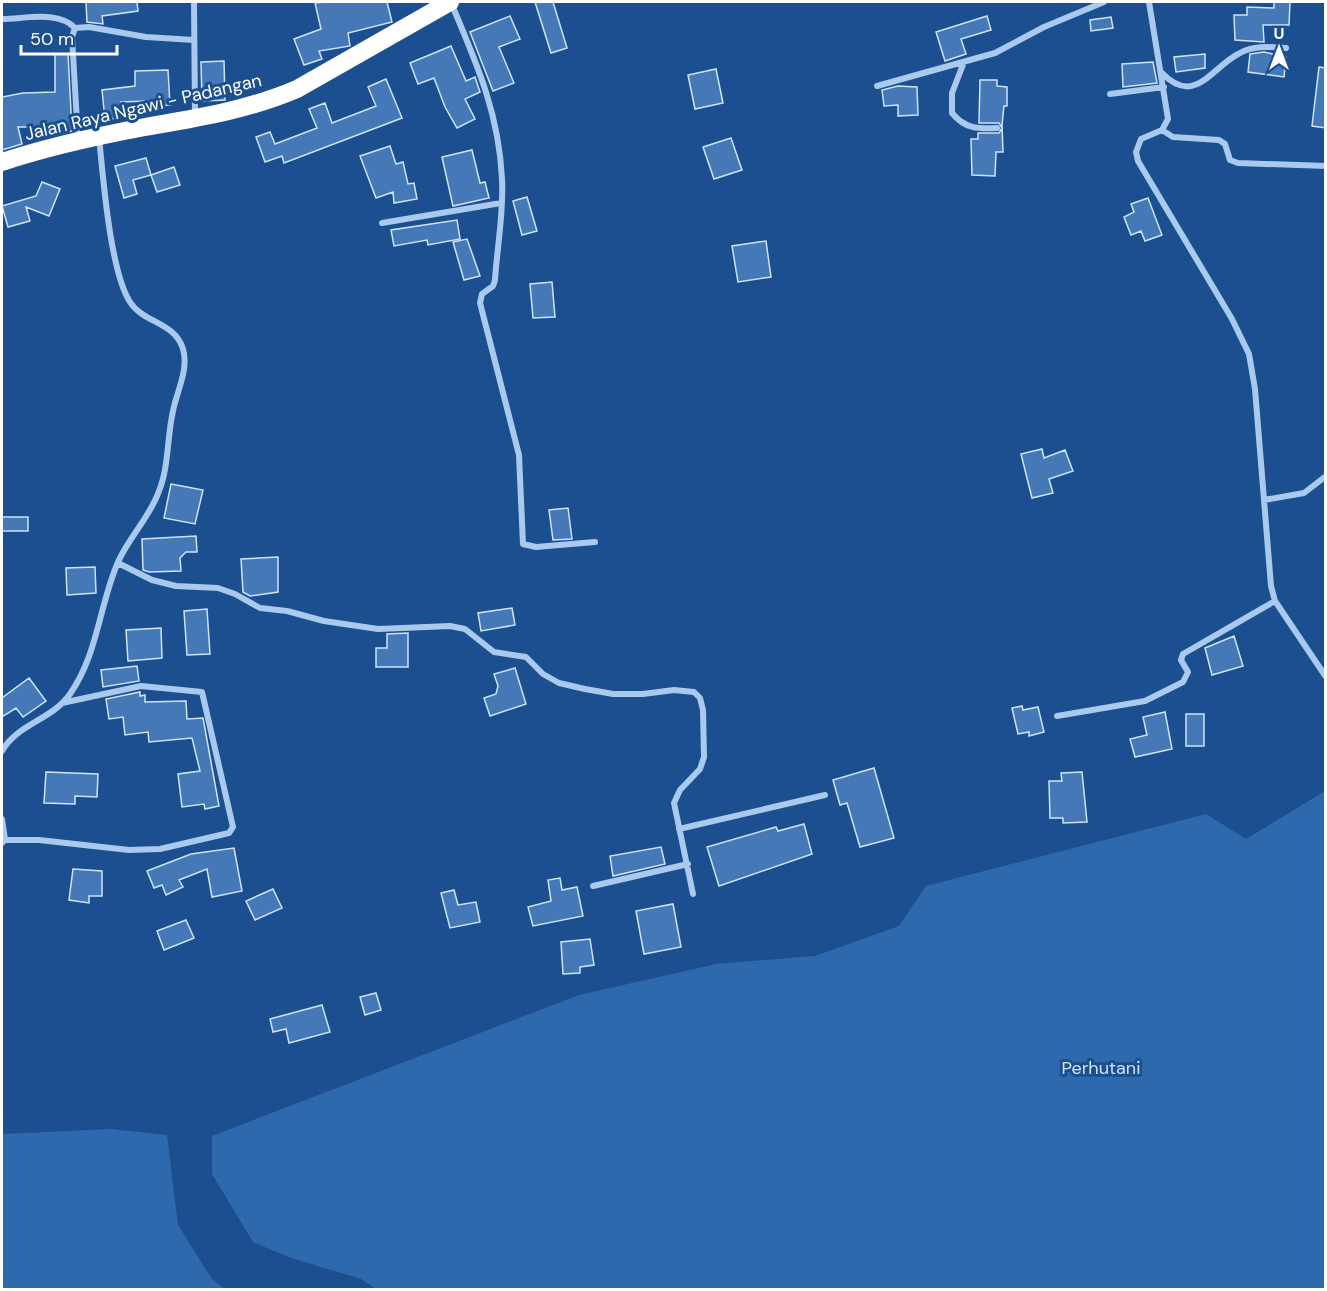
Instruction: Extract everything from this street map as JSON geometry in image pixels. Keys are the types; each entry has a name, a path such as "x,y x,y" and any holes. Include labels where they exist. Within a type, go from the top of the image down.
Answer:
{"highway":[{"name":"Jalan Raya Ngawi - Padangan","path":"2,162 99,137 270,100 297,89 450,2"}],"street":[{"path":"194,2 195,118"},
{"path":"450,2 484,81 492,108 501,170 495,280 493,286 482,294 480,303 519,455 522,473 523,544 536,547 595,542"},
{"path":"877,86 994,53 1044,27 1104,2"},
{"path":"1149,2 1168,113 1166,125 1162,130 1141,139 1136,152 1137,160 1232,319 1249,354 1255,390 1271,586 1275,601 1326,677"},
{"path":"2,19 57,17 68,21 75,28"},
{"path":"75,28 82,26 146,37 194,40"},
{"path":"75,28 72,37 78,142"},
{"path":"1161,71 1179,85 1193,86 1205,81 1232,57 1245,50 1267,47 1286,48"},
{"path":"964,62 952,93 952,113 964,125 981,129 997,128"},
{"path":"1110,94 1164,87"},
{"path":"1162,130 1173,136 1219,140 1225,144 1230,160 1238,164 1326,166"},
{"path":"2,751 9,738 61,703 82,675 92,655 118,563 159,492 184,364 183,348 174,333 158,321 141,314 130,302 120,277 107,209 99,137"},
{"path":"382,223 501,203"},
{"path":"1264,500 1304,493 1326,476"},
{"path":"118,563 152,580 176,586 218,588 235,594 260,608 287,611 324,621 378,629 450,626 465,629 501,656 526,657 543,674 559,683 585,689 614,694 643,694 674,690 694,692 700,698 703,710 704,758 700,769 680,790 674,803 693,894"},
{"path":"1058,716 1127,706 1145,701 1183,682 1188,672 1181,660 1183,654 1275,601"},
{"path":"2,819 3,841 39,840 95,848 137,850 195,842 229,833 233,827 202,692 196,689 141,686 61,703"},
{"path":"679,829 825,795"},
{"path":"593,886 688,864"}],"green space":[{"name":"Perhutani","path":"1325,791 1325,1289 376,1289 361,1279 291,1258 253,1242 212,1174 212,1136 579,995 716,964 815,956 899,926 926,886 1206,814 1246,839"},
{"path":"111,1129 167,1135 178,1225 212,1279 225,1289 2,1289 2,1134"}],"building":[{"path":"86,2 137,2 138,11 102,16 103,24 87,22"},
{"path":"387,2 392,22 348,33 350,46 319,51 322,59 304,65 294,39 321,29 315,3"},
{"path":"535,2 553,2 567,48 551,53"},
{"path":"1274,2 1290,2 1289,25 1263,25 1264,42 1235,40 1234,15 1247,15 1247,7 1274,8"},
{"path":"510,16 520,39 499,47 514,83 493,91 470,32"},
{"path":"987,16 991,30 961,39 966,54 945,61 936,32"},
{"path":"1111,17 1113,28 1091,31 1090,20"},
{"path":"451,46 466,81 475,77 480,92 465,99 475,119 457,128 445,107 434,78 418,84 410,63"},
{"path":"1264,52 1286,57 1284,77 1248,72 1250,54"},
{"path":"55,54 68,54 72,131 55,135 54,127 18,127 22,144 2,150 2,97 23,93 55,92"},
{"path":"1205,54 1205,68 1176,72 1174,57"},
{"path":"224,61 225,100 202,101 201,62"},
{"path":"1153,62 1157,83 1123,87 1122,64"},
{"path":"1319,67 1326,68 1326,128 1312,126"},
{"path":"716,69 723,103 695,109 688,75"},
{"path":"168,70 170,105 147,106 147,101 121,102 123,117 105,120 102,90 135,86 135,71"},
{"path":"386,79 402,118 284,163 282,156 265,162 256,137 270,132 275,144 317,128 309,109 325,103 332,123 376,106 368,87"},
{"path":"980,80 997,80 997,86 1007,87 1007,106 1004,106 1002,125 1003,152 996,152 995,176 972,175 971,139 978,139 978,133 999,133 1002,128 999,123 979,123"},
{"path":"898,86 917,87 918,115 898,116 898,105 884,106 882,90"},
{"path":"731,138 742,170 714,179 703,147"},
{"path":"390,146 396,164 403,162 408,184 414,183 417,199 394,203 393,192 376,198 360,156"},
{"path":"472,150 480,183 485,182 489,198 453,206 442,157"},
{"path":"146,158 151,175 133,180 137,194 124,198 115,166"},
{"path":"174,167 180,185 157,192 151,175"},
{"path":"42,182 60,189 49,216 26,207 30,221 8,227 2,206 36,196"},
{"path":"527,197 537,231 522,235 513,201"},
{"path":"1148,198 1162,235 1145,241 1141,231 1131,235 1124,217 1134,212 1131,204"},
{"path":"457,220 460,239 428,245 427,240 394,246 391,230"},
{"path":"467,239 480,276 464,280 453,242"},
{"path":"766,241 771,277 738,282 732,246"},
{"path":"552,282 555,317 533,318 530,284"},
{"path":"1042,449 1044,458 1065,450 1073,471 1049,479 1053,493 1032,498 1021,454"},
{"path":"171,484 203,490 195,524 164,518"},
{"path":"568,508 572,539 553,540 549,510"},
{"path":"2,517 28,517 28,531 2,531"},
{"path":"196,536 197,552 186,552 180,558 181,571 149,572 143,570 142,539"},
{"path":"278,557 278,592 250,596 243,592 241,559"},
{"path":"95,567 96,593 67,595 66,568"},
{"path":"512,608 515,625 481,631 478,613"},
{"path":"207,609 210,654 187,655 184,611"},
{"path":"161,628 162,658 128,661 126,630"},
{"path":"408,633 408,667 376,667 376,648 387,648 387,634"},
{"path":"1234,636 1243,666 1212,675 1205,648"},
{"path":"137,666 139,681 103,687 101,670"},
{"path":"515,668 526,704 490,716 484,698 496,694 498,686 494,674"},
{"path":"29,678 46,701 23,717 16,708 2,717 2,698"},
{"path":"140,692 140,696 145,695 145,702 186,701 187,719 203,718 219,806 205,809 204,804 182,807 178,774 200,771 192,738 149,742 148,732 125,735 123,717 109,719 106,699"},
{"path":"1022,706 1023,710 1038,707 1044,732 1029,736 1029,732 1018,734 1012,708"},
{"path":"1165,712 1172,749 1135,757 1130,739 1147,735 1143,717"},
{"path":"1186,714 1204,714 1204,746 1186,746"},
{"path":"874,768 894,838 860,847 847,803 840,805 833,780"},
{"path":"46,772 98,774 97,797 75,796 75,804 44,803"},
{"path":"1082,772 1087,822 1063,823 1063,818 1050,818 1049,781 1062,781 1061,773"},
{"path":"804,824 812,854 719,886 707,847 776,827 778,831"},
{"path":"661,847 665,864 613,876 610,856"},
{"path":"234,848 242,891 212,897 207,869 179,880 183,887 166,895 162,885 154,888 147,871 191,854"},
{"path":"73,869 102,871 102,896 89,896 89,903 69,900"},
{"path":"560,878 562,890 577,887 583,916 533,926 528,907 551,901 548,880"},
{"path":"273,889 282,908 255,920 246,901"},
{"path":"454,890 458,905 476,902 480,922 450,928 441,893"},
{"path":"673,904 681,947 644,954 636,911"},
{"path":"186,920 194,938 164,950 157,931"},
{"path":"590,939 594,965 580,967 580,973 563,974 561,942"},
{"path":"376,993 381,1010 365,1015 360,997"},
{"path":"322,1005 330,1032 289,1043 286,1029 273,1032 270,1019"}]}
